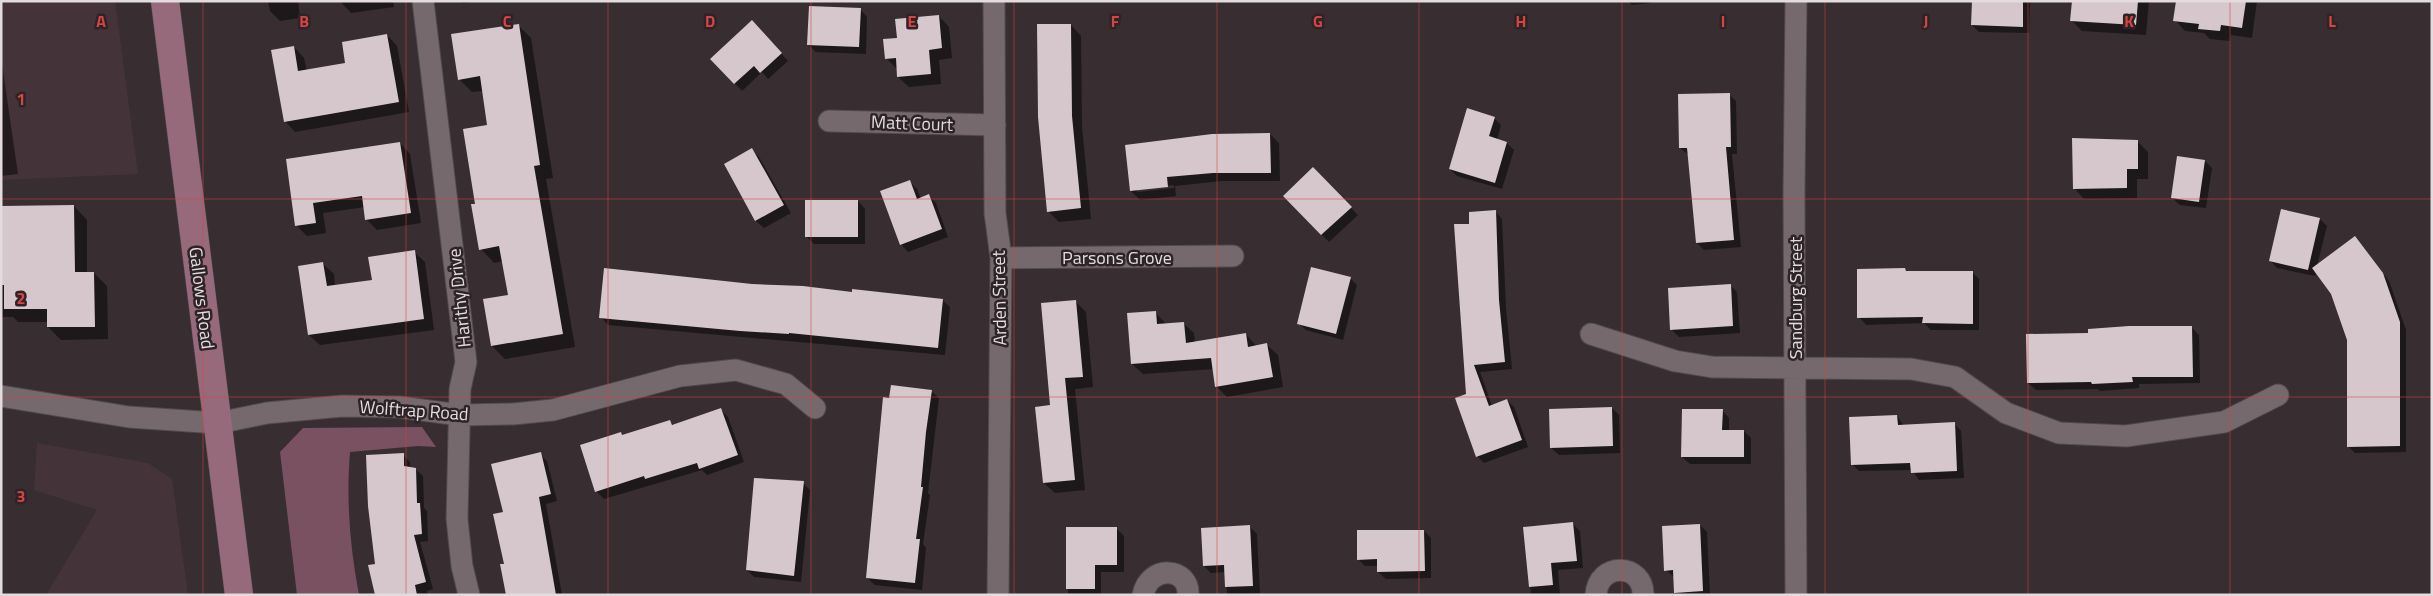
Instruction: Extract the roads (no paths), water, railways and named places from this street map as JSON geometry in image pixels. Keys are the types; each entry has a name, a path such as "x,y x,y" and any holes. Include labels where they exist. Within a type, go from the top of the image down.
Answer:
{"main road":[{"name":"Gallows Road","path":"165,1 239,595"}],"street":[{"name":"Harithy Drive","path":"423,1 466,362 460,389 457,519 462,566 469,595"},
{"name":"Arden Street","path":"994,1 995,213 1001,258 998,595"},
{"name":"Sandburg Street","path":"1796,1 1794,194 1796,595"},
{"name":"Matt Court","path":"829,121 994,126"},
{"name":"Parsons Grove","path":"1001,258 1233,256"},
{"path":"1591,334 1675,361 1703,366 1795,369 1911,369 1955,376 2006,413 2059,434 2126,436 2224,422 2278,395"},
{"name":"Wolftrap Road","path":"1,396 129,418 218,423 260,414 342,406 399,407 460,414 513,414 554,410 680,376 736,370 786,384 815,408"},
{"path":"1596,595 1597,585 1605,574 1617,569 1629,571 1639,579 1643,588 1643,595"},
{"path":"1143,595 1145,586 1152,577 1163,572 1174,573 1183,580 1188,595"}]}
